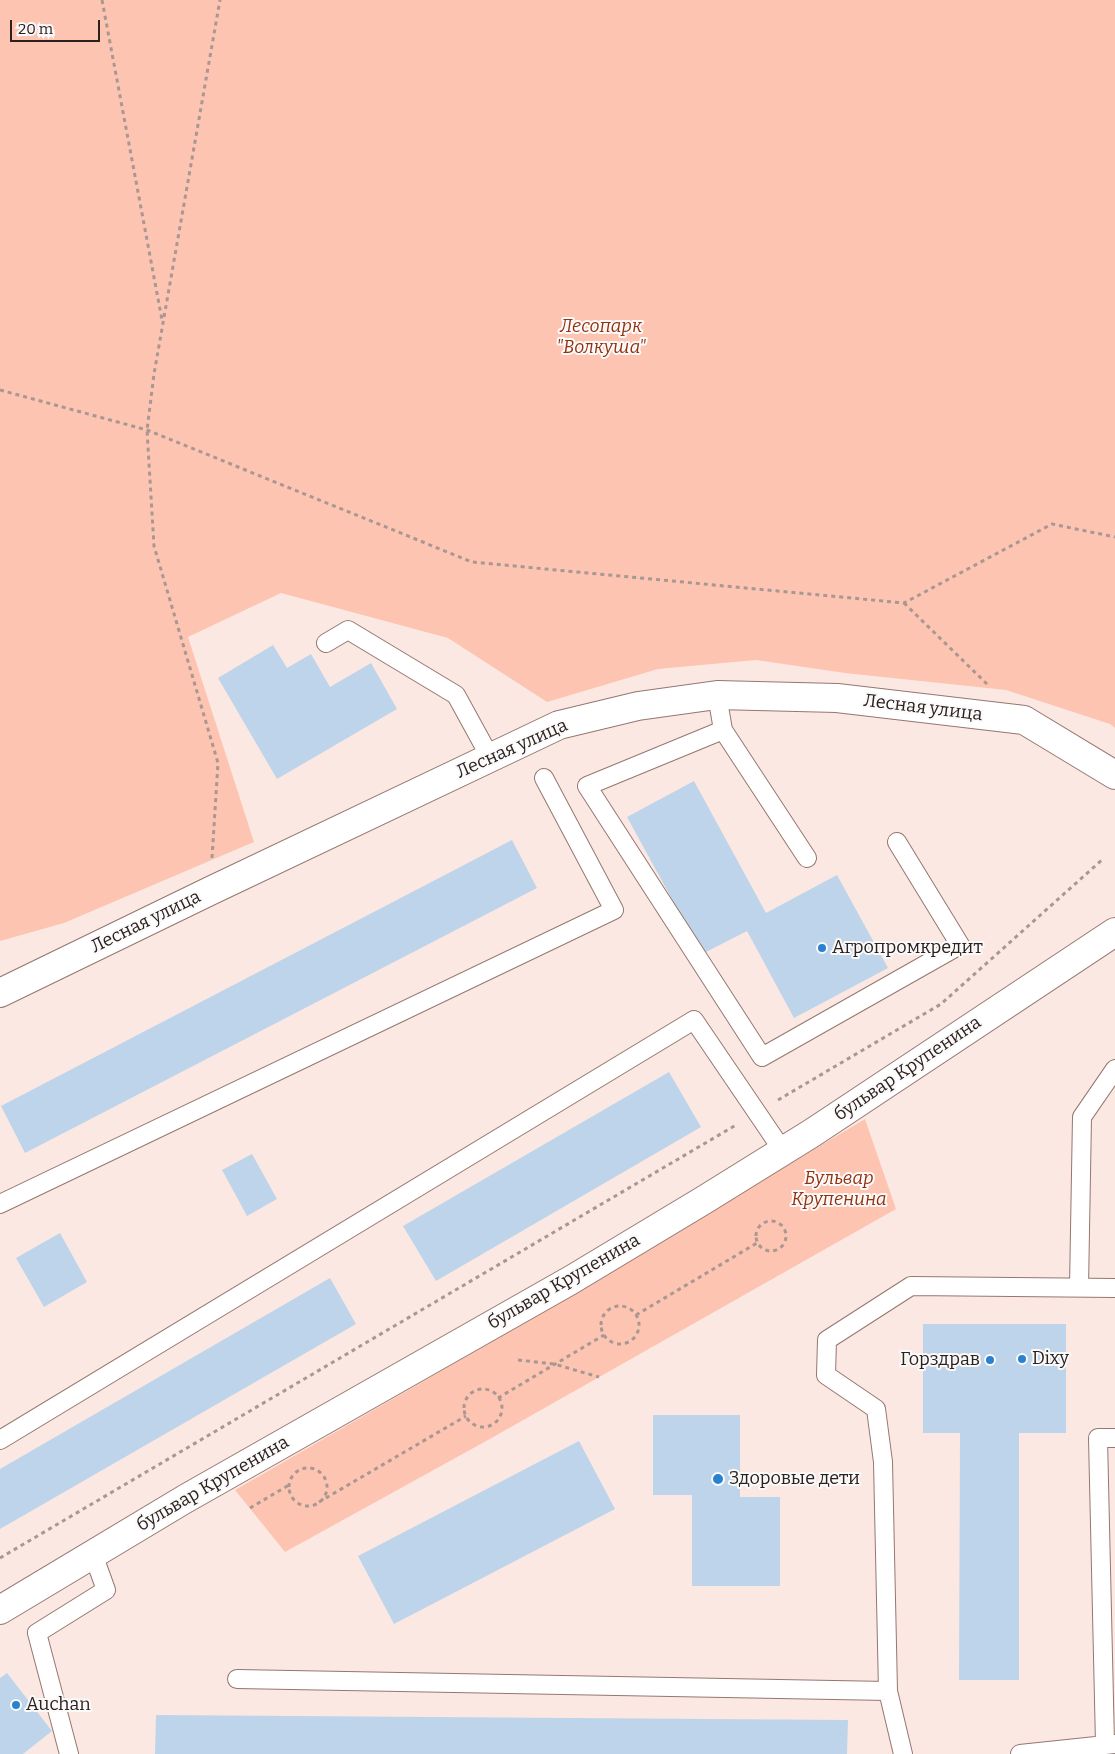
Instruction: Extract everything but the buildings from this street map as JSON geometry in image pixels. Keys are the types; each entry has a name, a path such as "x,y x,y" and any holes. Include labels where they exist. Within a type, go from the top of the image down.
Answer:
{"street":[{"name":"Лесная улица","path":"0,993 558,725 638,706 717,695 836,698 1024,720 1115,774"},
{"name":"бульвар Крупенина","path":"0,1610 300,1433 571,1280 783,1151 1115,932"}],"lane":[{"path":"326,643 348,630 456,695 490,757"},
{"path":"717,695 723,730 807,858"},
{"path":"723,730 587,786 762,1057 960,945 897,842"},
{"path":"0,1204 614,910 544,778"},
{"path":"0,1440 694,1020 783,1151"},
{"path":"1079,1287 1082,1117 1115,1069"},
{"path":"903,1754 888,1691 883,1462 876,1409 826,1375 827,1340 911,1286 1115,1288"},
{"path":"1020,1754 1110,1744 1098,1438 1115,1438"},
{"path":"69,1754 37,1633 106,1590 93,1554"},
{"path":"237,1679 888,1691"}],"path":[{"path":"102,0 163,323"},
{"path":"210,891 218,763 154,546 147,430 154,374 220,0"},
{"path":"0,390 147,430 472,562 904,604 1052,524 1115,537"},
{"path":"904,604 989,686"},
{"path":"0,1558 941,1004 1103,859"},
{"path":"765,1221 776,1221 786,1232 785,1242 778,1249 764,1250 757,1243 755,1233 757,1228 765,1221"},
{"path":"636,1315 757,1243"},
{"path":"624,1306 629,1308 636,1315 640,1323 639,1329 632,1340 627,1343 614,1343 604,1335 603,1317 611,1308 624,1306"},
{"path":"498,1398 604,1335"},
{"path":"518,1360 554,1364 599,1377"},
{"path":"486,1389 492,1391 502,1406 501,1412 494,1423 489,1426 476,1426 466,1416 465,1400 474,1391 486,1389"},
{"path":"319,1502 324,1498 327,1485 322,1474 311,1468 299,1470 294,1474 289,1485 291,1497 301,1505 308,1506 319,1502 466,1416"},
{"path":"250,1508 289,1485"}],"green space":[{"name":"Лесопарк \"Волкуша\"","path":"0,0 1115,0 1115,728 1110,724 1006,690 845,673 756,660 658,669 547,702 448,638 281,593 188,637 254,842 64,923 0,941"},
{"name":"Бульвар Крупенина","path":"865,1119 896,1209 488,1440 285,1552 235,1490 507,1333"}],"place":[{"name":"Агропромкредит","path":"822,948"},
{"name":"Dixy","path":"1022,1359"},
{"name":"Горздрав","path":"990,1360"},
{"name":"Здоровые дети","path":"718,1479"},
{"name":"Auchan","path":"16,1705"}]}
